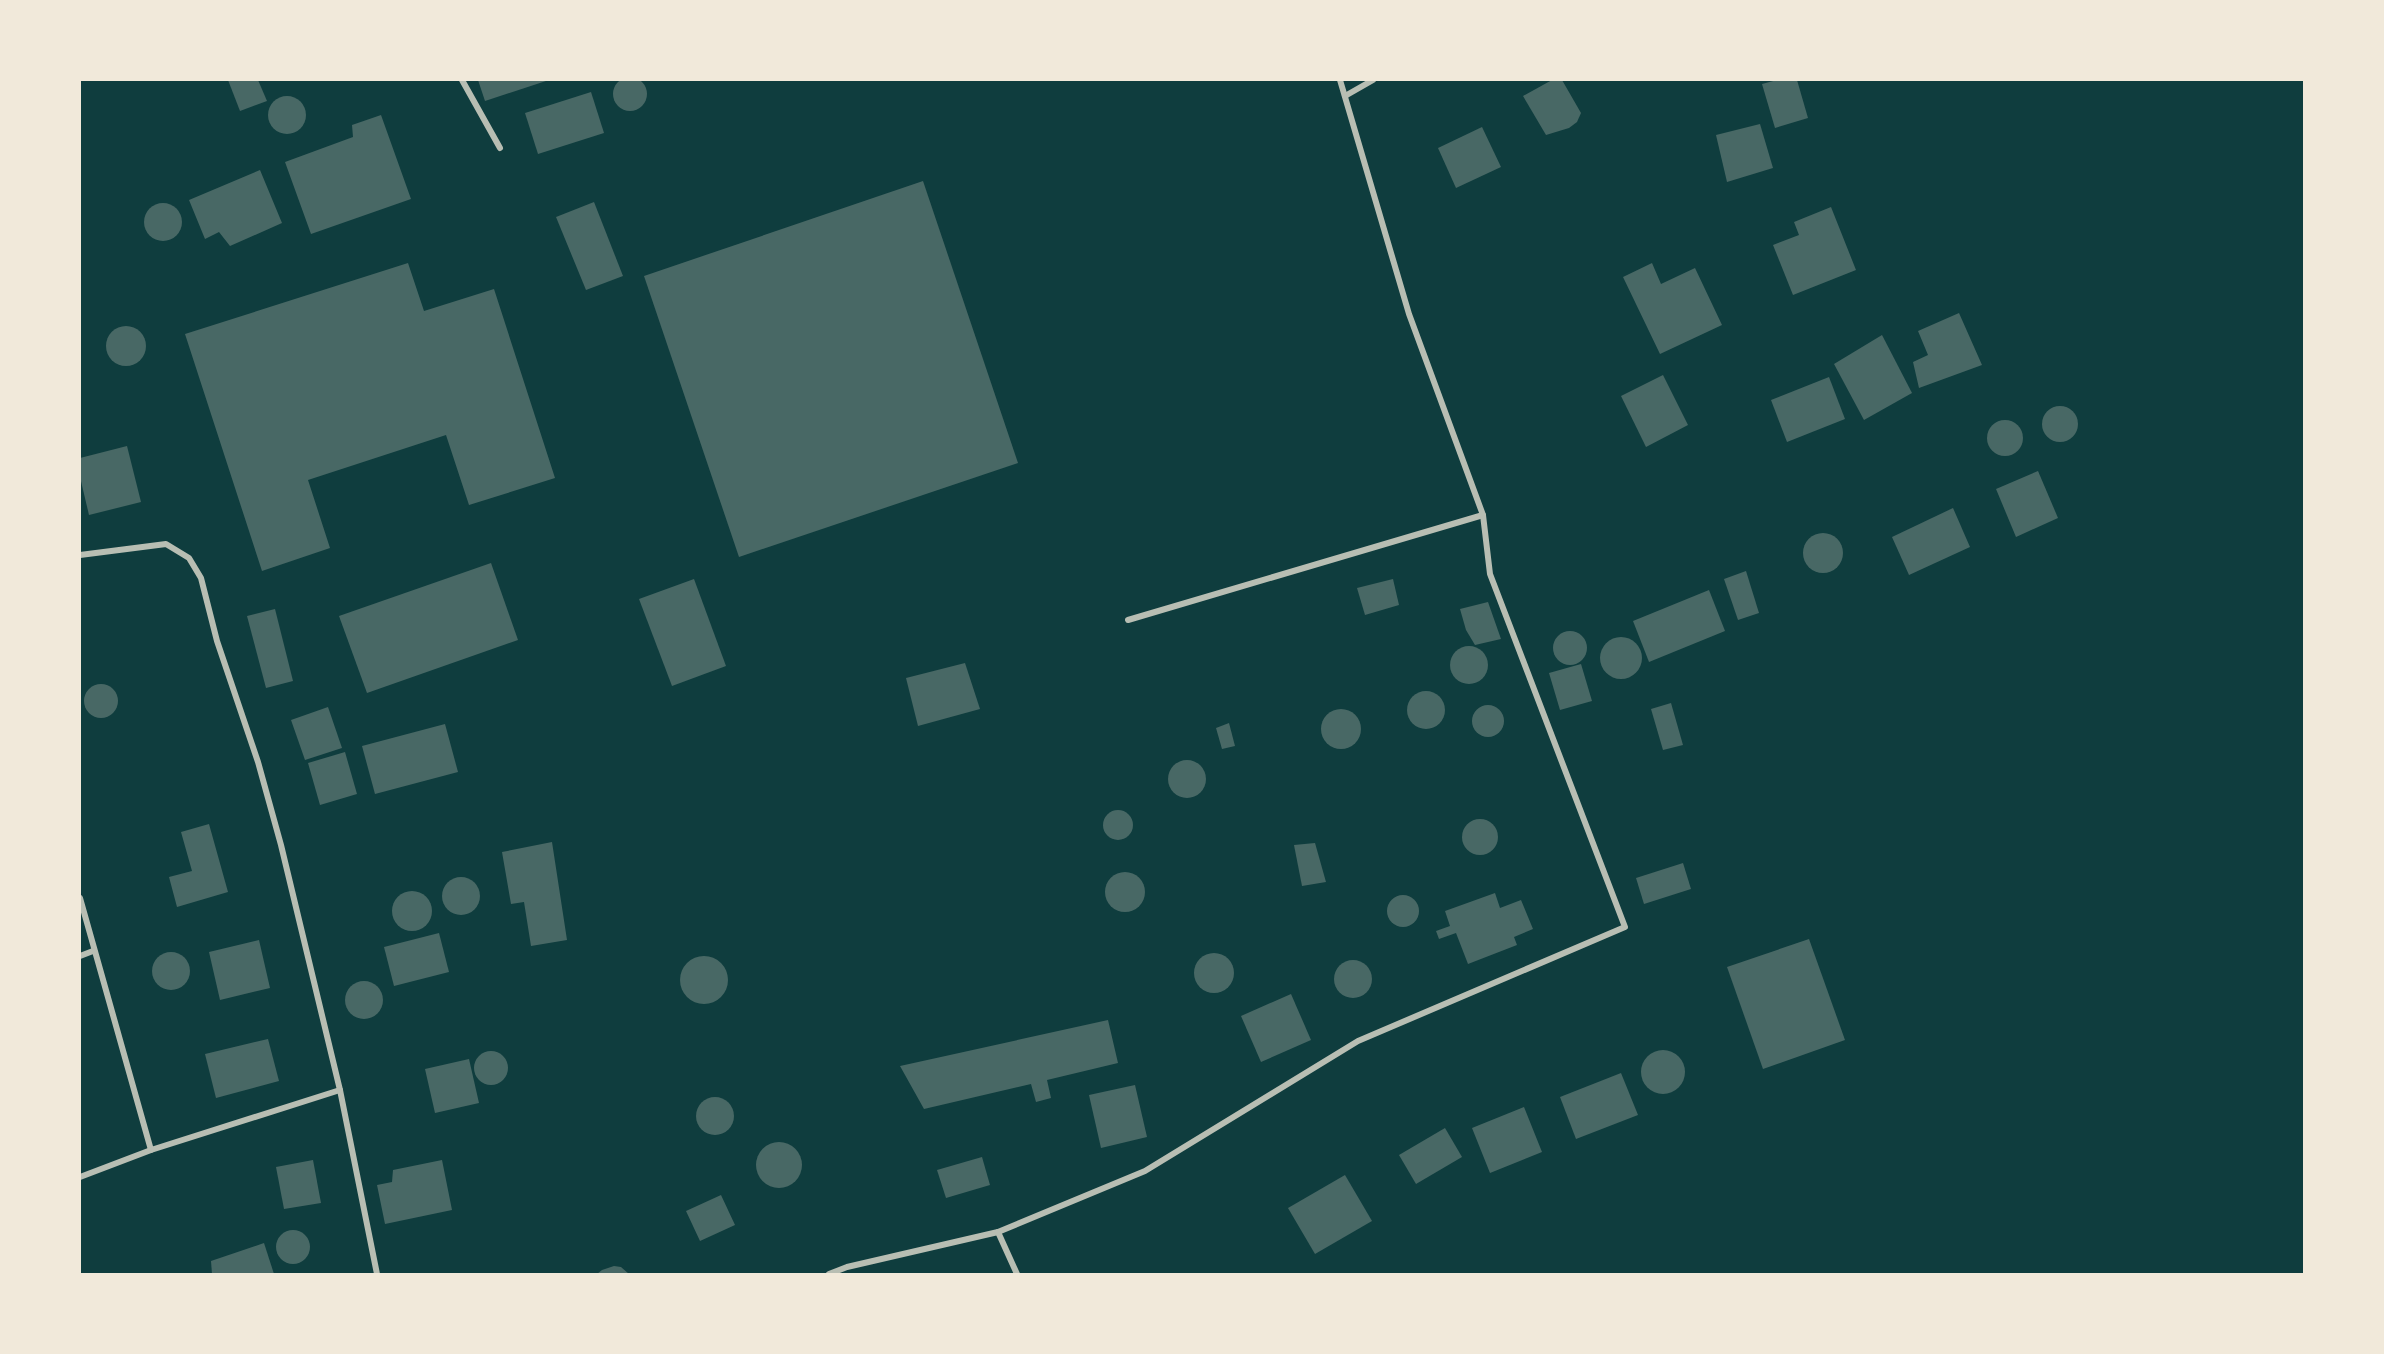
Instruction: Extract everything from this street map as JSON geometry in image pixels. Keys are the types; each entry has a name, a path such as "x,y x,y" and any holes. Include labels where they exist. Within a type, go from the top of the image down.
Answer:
{"street":[{"path":"462,80 500,148"},
{"path":"829,1275 847,1268 998,1232 1145,1171 1358,1041 1625,927 1490,574 1483,515 1409,314 1340,80"},
{"path":"1345,96 1373,80"},
{"path":"1128,620 1483,515"},
{"path":"80,555 166,544 189,558 201,578 217,641 258,762 282,845 340,1090 377,1275"},
{"path":"80,898 93,951 151,1150"},
{"path":"80,956 93,951"},
{"path":"80,1177 151,1150 340,1090"},
{"path":"998,1232 1017,1275"}],"building":[{"path":"630,77 642,82 647,94 642,106 630,111 618,106 613,94 618,82"},
{"path":"228,80 258,80 267,101 240,111"},
{"path":"478,80 549,80 485,101"},
{"path":"1552,80 1562,80 1581,113 1577,122 1569,128 1546,135 1523,96"},
{"path":"1777,80 1797,80 1808,118 1775,128 1762,84"},
{"path":"591,92 604,133 538,154 525,113"},
{"path":"287,96 300,102 306,115 300,128 287,134 274,128 268,115 274,102"},
{"path":"381,115 411,199 311,234 285,162 353,137 352,125"},
{"path":"1760,124 1773,168 1727,182 1716,135"},
{"path":"1482,127 1501,167 1456,188 1438,148"},
{"path":"260,170 282,223 230,246 219,232 205,239 189,200"},
{"path":"923,181 1018,463 739,557 644,276"},
{"path":"594,202 623,276 586,290 556,217"},
{"path":"163,203 177,208 182,222 177,236 163,241 149,236 144,222 149,208"},
{"path":"1831,207 1856,270 1793,295 1773,245 1799,235 1794,222"},
{"path":"408,263 424,311 494,289 555,478 469,505 446,435 308,480 330,548 262,571 185,334"},
{"path":"1652,263 1661,284 1695,268 1722,325 1660,354 1623,277"},
{"path":"1959,313 1982,365 1919,388 1913,362 1928,355 1918,331"},
{"path":"126,326 134,327 140,332 145,338 145,354 140,360 134,365 126,366 118,365 112,360 107,354 106,346 107,338 112,332 118,327"},
{"path":"1882,335 1912,393 1864,420 1834,364"},
{"path":"1663,375 1688,425 1646,447 1621,396"},
{"path":"1829,377 1845,419 1787,442 1771,400"},
{"path":"2060,406 2073,411 2078,424 2073,437 2060,442 2047,437 2042,424 2047,411"},
{"path":"2005,420 2018,425 2023,438 2018,451 2005,456 1992,451 1987,438 1992,425"},
{"path":"127,446 141,502 89,515 80,477 80,458"},
{"path":"2038,471 2058,518 2016,537 1996,489"},
{"path":"1953,508 1970,547 1909,575 1892,537"},
{"path":"1823,533 1837,539 1843,553 1837,567 1823,573 1809,567 1803,553 1809,539"},
{"path":"491,563 518,640 367,693 339,616"},
{"path":"1746,571 1759,613 1738,620 1724,579"},
{"path":"694,579 726,666 672,686 639,599"},
{"path":"1393,579 1399,605 1365,615 1357,588"},
{"path":"1709,590 1725,631 1649,662 1633,621"},
{"path":"1488,602 1501,639 1475,645 1466,630 1460,609"},
{"path":"275,609 293,681 266,688 247,616"},
{"path":"1570,631 1582,636 1587,648 1582,660 1570,665 1558,660 1553,648 1558,636"},
{"path":"1621,637 1636,643 1642,658 1636,673 1621,679 1606,673 1600,658 1606,643"},
{"path":"1469,646 1482,652 1488,665 1482,678 1469,684 1456,678 1450,665 1456,652"},
{"path":"965,663 980,709 918,726 906,678"},
{"path":"1581,664 1592,701 1560,710 1549,673"},
{"path":"101,684 113,689 118,701 113,713 101,718 89,713 84,701 89,689"},
{"path":"1426,691 1439,697 1445,710 1439,723 1426,729 1413,723 1407,710 1413,697"},
{"path":"1671,703 1683,745 1663,750 1651,709"},
{"path":"1488,705 1499,710 1504,721 1499,732 1488,737 1477,732 1472,721 1477,710"},
{"path":"328,707 342,748 305,760 291,720"},
{"path":"1341,709 1349,710 1355,715 1360,721 1360,737 1355,743 1349,748 1341,749 1333,748 1327,743 1322,737 1321,729 1322,721 1327,715 1333,710"},
{"path":"1229,723 1235,746 1222,749 1216,728"},
{"path":"445,724 458,772 375,794 362,746"},
{"path":"345,752 357,794 320,805 308,763"},
{"path":"1187,760 1200,766 1206,779 1200,792 1187,798 1174,792 1168,779 1174,766"},
{"path":"1118,810 1129,814 1133,825 1129,836 1118,840 1107,836 1103,825 1107,814"},
{"path":"1480,819 1493,824 1498,837 1493,850 1480,855 1467,850 1462,837 1467,824"},
{"path":"209,824 228,892 177,907 169,877 192,871 181,832"},
{"path":"552,842 567,940 531,946 524,902 511,904 502,852"},
{"path":"1315,843 1326,882 1302,886 1294,845"},
{"path":"1683,863 1691,889 1644,904 1636,878"},
{"path":"1125,872 1139,878 1145,892 1139,906 1125,912 1111,906 1105,892 1111,878"},
{"path":"461,877 474,883 480,896 474,909 461,915 448,909 442,896 448,883"},
{"path":"412,891 426,897 432,911 426,925 412,931 398,925 392,911 398,897"},
{"path":"1495,893 1500,908 1521,900 1533,929 1514,937 1517,945 1468,964 1456,933 1439,939 1436,931 1450,926 1445,911"},
{"path":"1403,895 1414,900 1419,911 1414,922 1403,927 1392,922 1387,911 1392,900"},
{"path":"439,933 449,972 394,986 384,947"},
{"path":"1809,939 1845,1040 1763,1069 1727,967"},
{"path":"259,940 270,988 220,1000 209,952"},
{"path":"171,952 185,957 190,971 185,985 171,990 157,985 152,971 157,957"},
{"path":"1214,953 1222,954 1228,959 1233,965 1233,981 1228,987 1222,992 1214,993 1206,992 1200,987 1195,981 1194,973 1195,965 1200,959 1206,954"},
{"path":"699,956 709,956 721,963 728,975 728,985 721,997 709,1004 699,1004 684,993 680,985 680,975 691,960"},
{"path":"1353,960 1366,966 1372,979 1366,992 1353,998 1340,992 1334,979 1340,966"},
{"path":"364,981 378,986 383,1000 378,1014 364,1019 350,1014 345,1000 350,986"},
{"path":"1291,994 1311,1040 1261,1062 1241,1016"},
{"path":"1108,1020 1118,1063 1047,1080 1051,1098 1036,1102 1031,1084 924,1109 900,1066"},
{"path":"268,1039 279,1081 216,1098 205,1054"},
{"path":"1663,1050 1678,1057 1685,1072 1678,1087 1663,1094 1648,1087 1641,1072 1648,1057"},
{"path":"491,1051 503,1056 508,1068 503,1080 491,1085 479,1080 474,1068 479,1056"},
{"path":"469,1059 479,1103 435,1113 425,1069"},
{"path":"1621,1073 1638,1115 1576,1139 1560,1097"},
{"path":"1135,1085 1147,1137 1101,1148 1089,1095"},
{"path":"715,1097 729,1102 734,1116 729,1130 715,1135 701,1130 696,1116 701,1102"},
{"path":"1524,1107 1542,1152 1490,1173 1472,1128"},
{"path":"1445,1128 1462,1157 1416,1184 1399,1155"},
{"path":"779,1142 788,1143 796,1148 801,1156 801,1174 796,1182 788,1187 779,1188 770,1187 762,1182 757,1174 756,1165 757,1156 762,1148 770,1143"},
{"path":"982,1157 990,1185 946,1198 937,1170"},
{"path":"313,1160 321,1203 284,1209 276,1167"},
{"path":"442,1160 452,1210 385,1224 377,1185 392,1182 393,1170"},
{"path":"1345,1175 1372,1221 1315,1254 1288,1208"},
{"path":"721,1195 735,1225 700,1241 686,1211"},
{"path":"293,1230 305,1235 310,1247 305,1259 293,1264 281,1259 276,1247 281,1235"},
{"path":"264,1243 274,1274 212,1274 211,1261"},
{"path":"614,1266 621,1267 629,1274 597,1274 602,1270"}]}
